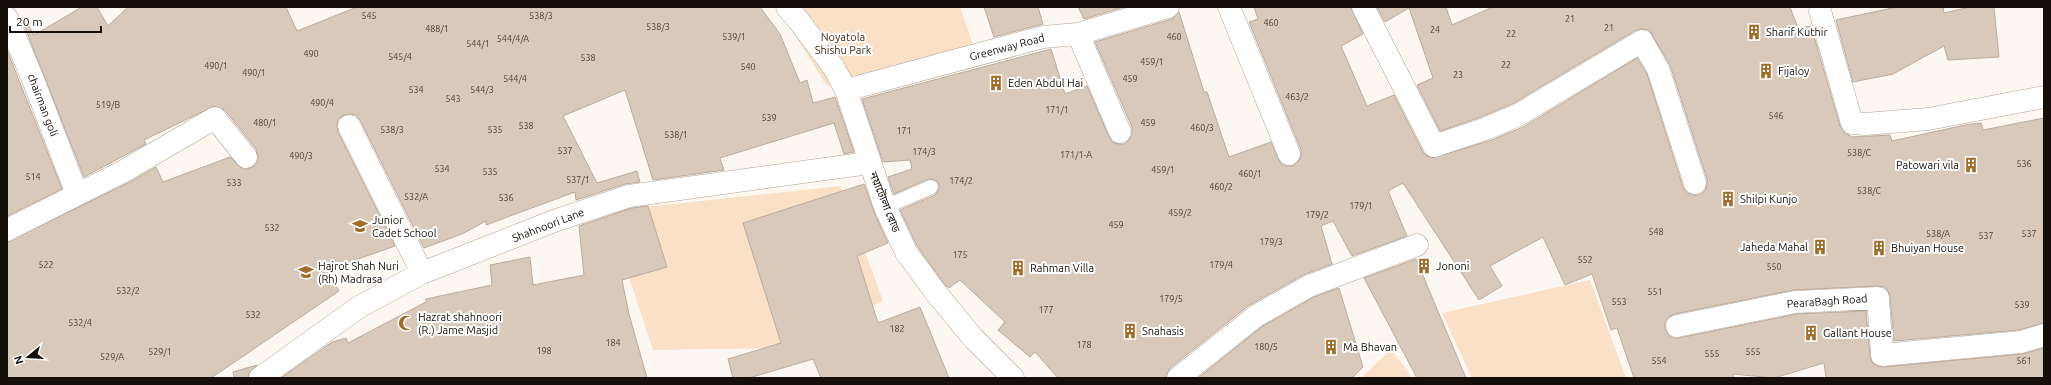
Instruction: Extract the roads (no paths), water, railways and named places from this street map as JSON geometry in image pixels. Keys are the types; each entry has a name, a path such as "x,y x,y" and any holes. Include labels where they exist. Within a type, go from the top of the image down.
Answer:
{"street":[{"name":"নয়াটোলা রোড","path":"787,7 834,68 846,90 884,207 906,252 936,293 974,339 1013,378"},
{"name":"Greenway Road","path":"846,90 1043,37 1078,34 1168,7"},
{"path":"1229,7 1289,154"},
{"path":"1363,7 1434,146 1485,129 1518,115 1642,41 1658,69 1695,184"},
{"path":"1820,11 1852,123 1865,124 1928,119 2044,97"},
{"name":"chairman goli","path":"7,18 32,77 77,194"},
{"path":"1078,34 1120,132"},
{"path":"7,230 124,171 215,118 246,157"},
{"path":"349,126 422,273"},
{"name":"Shahnoori Lane","path":"260,378 359,307 422,273 554,221 629,196 869,163"},
{"path":"1178,378 1256,316 1310,286 1417,245"},
{"name":"PearaBagh Road","path":"1677,326 1795,302 1878,298 1882,355 2021,342 2044,335"}],"lane":[{"path":"884,207 931,187"}],"place":[{"name":"Sharif Kuthir","path":"1754,32"},
{"name":"Fijaloy","path":"1766,71"},
{"name":"Eden Abdul Hai","path":"996,83"},
{"name":"Patowari vila","path":"1971,165"},
{"name":"Shilpi Kunjo","path":"1728,199"},
{"name":"Junior Cadet School","path":"360,226"},
{"name":"Jaheda Mahal","path":"1820,247"},
{"name":"Bhuiyan House","path":"1879,248"},
{"name":"Jononi","path":"1424,266"},
{"name":"Rahman Villa","path":"1018,268"},
{"name":"Hajrot Shah Nuri (Rh) Madrasa","path":"306,272"},
{"name":"Hazrat shahnoori (R.) Jame Masjid","path":"406,323"},
{"name":"Snahasis","path":"1130,331"},
{"name":"Gallant House","path":"1811,333"},
{"name":"Ma Bhavan","path":"1331,347"}],"park label":[{"name":"Noyatola Shishu Park","path":"843,43"}]}
